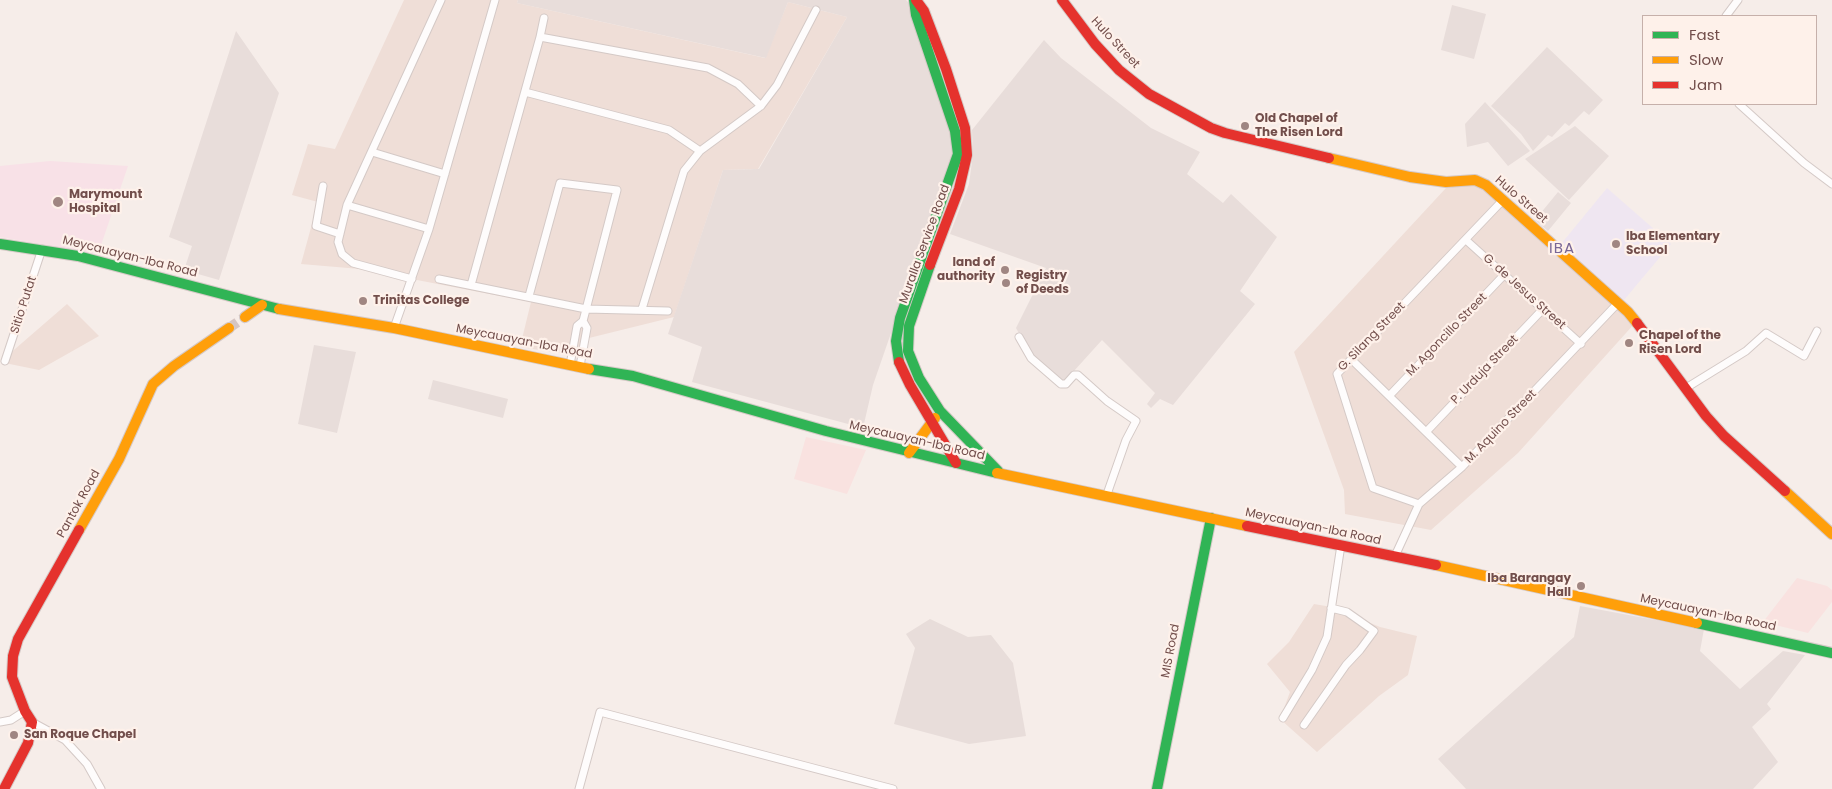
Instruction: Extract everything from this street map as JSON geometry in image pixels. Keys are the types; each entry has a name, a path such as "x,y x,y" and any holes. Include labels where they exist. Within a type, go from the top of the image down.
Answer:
{"main road":[{"name":"Muralla Service Road","path":"915,0 924,12 946,69 967,140 965,170 915,305 907,340 911,362 940,411 988,463 1001,473"},
{"name":"Muralla Service Road","path":"915,0 958,143 955,166 900,318 896,341 900,365 956,463"},
{"name":"Hulo Street","path":"1062,0 1095,44 1119,70 1157,99 1211,128 1225,134 1410,177 1446,182 1475,180 1486,185 1618,304 1651,340 1724,436 1832,534"},
{"name":"Meycauayan-Iba Road","path":"0,244 42,249 190,284 262,305 336,320 394,328 575,366 633,376 826,431 908,452 1106,496 1395,556 1832,653"},
{"path":"245,316 262,305"},
{"name":"Pantok Road","path":"32,722 25,711 12,677 13,656 18,639 119,459 153,384 174,366 229,328"},
{"path":"908,452 923,437 940,411"},
{"name":"MIS Road","path":"1157,789 1210,518"},
{"path":"4,789 28,743 32,722"}],"street":[{"path":"412,279 353,263 342,254 338,242 347,205 441,0"},
{"path":"394,328 429,229 495,0"},
{"path":"1727,15 1738,0"},
{"path":"642,309 684,172 700,151 761,106 777,85 816,10"},
{"path":"471,285 544,18"},
{"path":"540,37 708,68 738,84 761,106"},
{"path":"525,92 669,130 700,151"},
{"path":"1740,105 1798,158 1832,184"},
{"path":"372,152 445,174"},
{"path":"529,296 560,182 617,190 583,322 577,326 574,343 575,366"},
{"path":"323,186 316,226 340,234"},
{"name":"G. Silang Street","path":"1419,504 1373,488 1337,374 1503,200"},
{"path":"347,205 429,229"},
{"name":"G. de Jesus Street","path":"1466,240 1581,344"},
{"name":"Sitio Putat","path":"5,361 42,249"},
{"name":"M. Agoncillo Street","path":"1390,395 1504,275"},
{"path":"439,279 586,309 668,311"},
{"name":"M. Aquino Street","path":"1395,556 1419,504 1462,467 1618,304"},
{"name":"P. Urduja Street","path":"1427,431 1543,309"},
{"path":"575,366 584,345 587,328 583,322"},
{"path":"1686,388 1746,351 1766,333 1804,356 1817,331"},
{"path":"1019,337 1032,358 1061,384 1066,384 1074,375 1078,375 1107,401 1136,421 1126,440 1106,496"},
{"path":"574,343 584,345"},
{"path":"1352,359 1462,467"},
{"path":"1283,718 1312,670 1327,636 1341,545"},
{"path":"1304,726 1346,665 1374,631 1347,612 1331,608"},
{"path":"0,722 11,720 25,711"},
{"path":"579,789 600,712 893,789"},
{"name":"Pantok Road","path":"32,722 65,740 87,764 101,789"}],"shaded area":[{"path":"404,0 518,0 517,3 765,58 788,2 847,17 758,169 723,170 674,317 589,338 584,357 520,347 531,302 360,269 301,264 318,202 292,195 308,144 335,149"},
{"path":"518,0 906,0 909,3 949,126 953,154 873,385 863,428 692,382 702,347 668,334 723,170 759,169 847,17 788,2 766,58 517,3"},
{"path":"1452,5 1486,14 1474,59 1441,50"},
{"path":"236,31 279,93 219,280 184,270 192,246 169,237"},
{"path":"1044,40 1061,58 1151,128 1200,152 1187,174 1223,203 1231,194 1277,237 1240,291 1255,304 1173,405 1160,399 1151,408 1147,404 1155,393 1102,340 1064,382 1032,357 1016,328 1046,268 950,234 969,184 973,154 972,130"},
{"path":"1547,47 1603,100 1589,115 1584,111 1569,126 1565,123 1552,137 1548,135 1533,151 1521,134 1491,106"},
{"path":"1485,102 1530,151 1508,166 1488,142 1467,147 1465,124"},
{"path":"1575,126 1609,156 1569,200 1525,159"},
{"name":"Marymount Hospital","path":"50,161 128,166 98,254 0,237 0,166"},
{"path":"1479,183 1635,323 1518,453 1431,530 1345,514 1344,490 1294,352 1446,188"},
{"name":"Iba Elementary School","path":"1607,188 1671,244 1624,300 1561,244"},
{"path":"1558,192 1571,203 1548,231 1535,220"},
{"path":"67,304 99,336 39,370 0,362"},
{"path":"314,345 356,352 337,433 298,424"},
{"path":"433,380 508,399 503,418 428,399"},
{"path":"806,437 866,450 847,494 794,479"},
{"path":"1797,578 1827,586 1832,590 1832,602 1808,633 1763,622"},
{"path":"1314,604 1349,610 1363,620 1380,627 1417,636 1408,675 1379,696 1317,752 1280,719 1290,692 1267,664 1289,642"},
{"path":"1580,606 1704,629 1700,651 1740,689 1783,651 1805,655 1767,704 1771,709 1752,727 1778,762 1753,789 1466,789 1438,759 1574,637"},
{"path":"930,619 968,637 991,635 1013,663 1026,736 969,744 894,724 915,648 906,634"}],"tunnel":[{"path":"229,328 245,317"}],"traffic: fast":[{"path":"899,362 896,341 900,318 958,154 955,131 916,15 914,0"},
{"path":"0,244 78,256 279,309"},
{"path":"930,265 909,326 908,351 919,378 940,411 998,471"},
{"path":"589,369 633,376 826,431 997,473"},
{"path":"1157,789 1211,518"},
{"path":"1697,623 1832,653"}],"traffic: slow":[{"path":"1329,158 1410,177 1446,182 1475,180 1486,185 1628,312 1637,323"},
{"path":"245,317 262,305"},
{"path":"279,309 394,328 589,369"},
{"path":"79,530 119,459 153,384 174,366 229,328"},
{"path":"909,453 935,418"},
{"path":"997,473 1247,526"},
{"path":"1785,491 1832,534"},
{"path":"1436,565 1697,623"}],"traffic: jam":[{"path":"916,0 924,11 946,69 965,128 967,155 959,189 930,265"},
{"path":"1062,0 1095,44 1119,70 1149,94 1211,128 1225,133 1329,158"},
{"path":"1637,323 1706,416 1724,436 1785,491"},
{"path":"899,362 910,385 956,463"},
{"path":"1247,526 1436,565"},
{"path":"4,789 28,743 32,722 25,711 12,677 13,656 18,639 79,530"}],"place":[{"name":"Old Chapel of The Risen Lord","path":"1245,126"},
{"name":"Marymount Hospital","path":"58,202"},
{"name":"Iba Elementary School","path":"1616,244"},
{"name":"land of authority","path":"1005,270"},
{"name":"Registry of Deeds","path":"1006,283"},
{"name":"Trinitas College","path":"363,301"},
{"name":"Chapel of the Risen Lord","path":"1629,343"},
{"name":"Iba Barangay Hall","path":"1581,586"},
{"name":"San Roque Chapel","path":"14,735"}],"district":[{"name":"IBA","path":"1562,249"}]}
